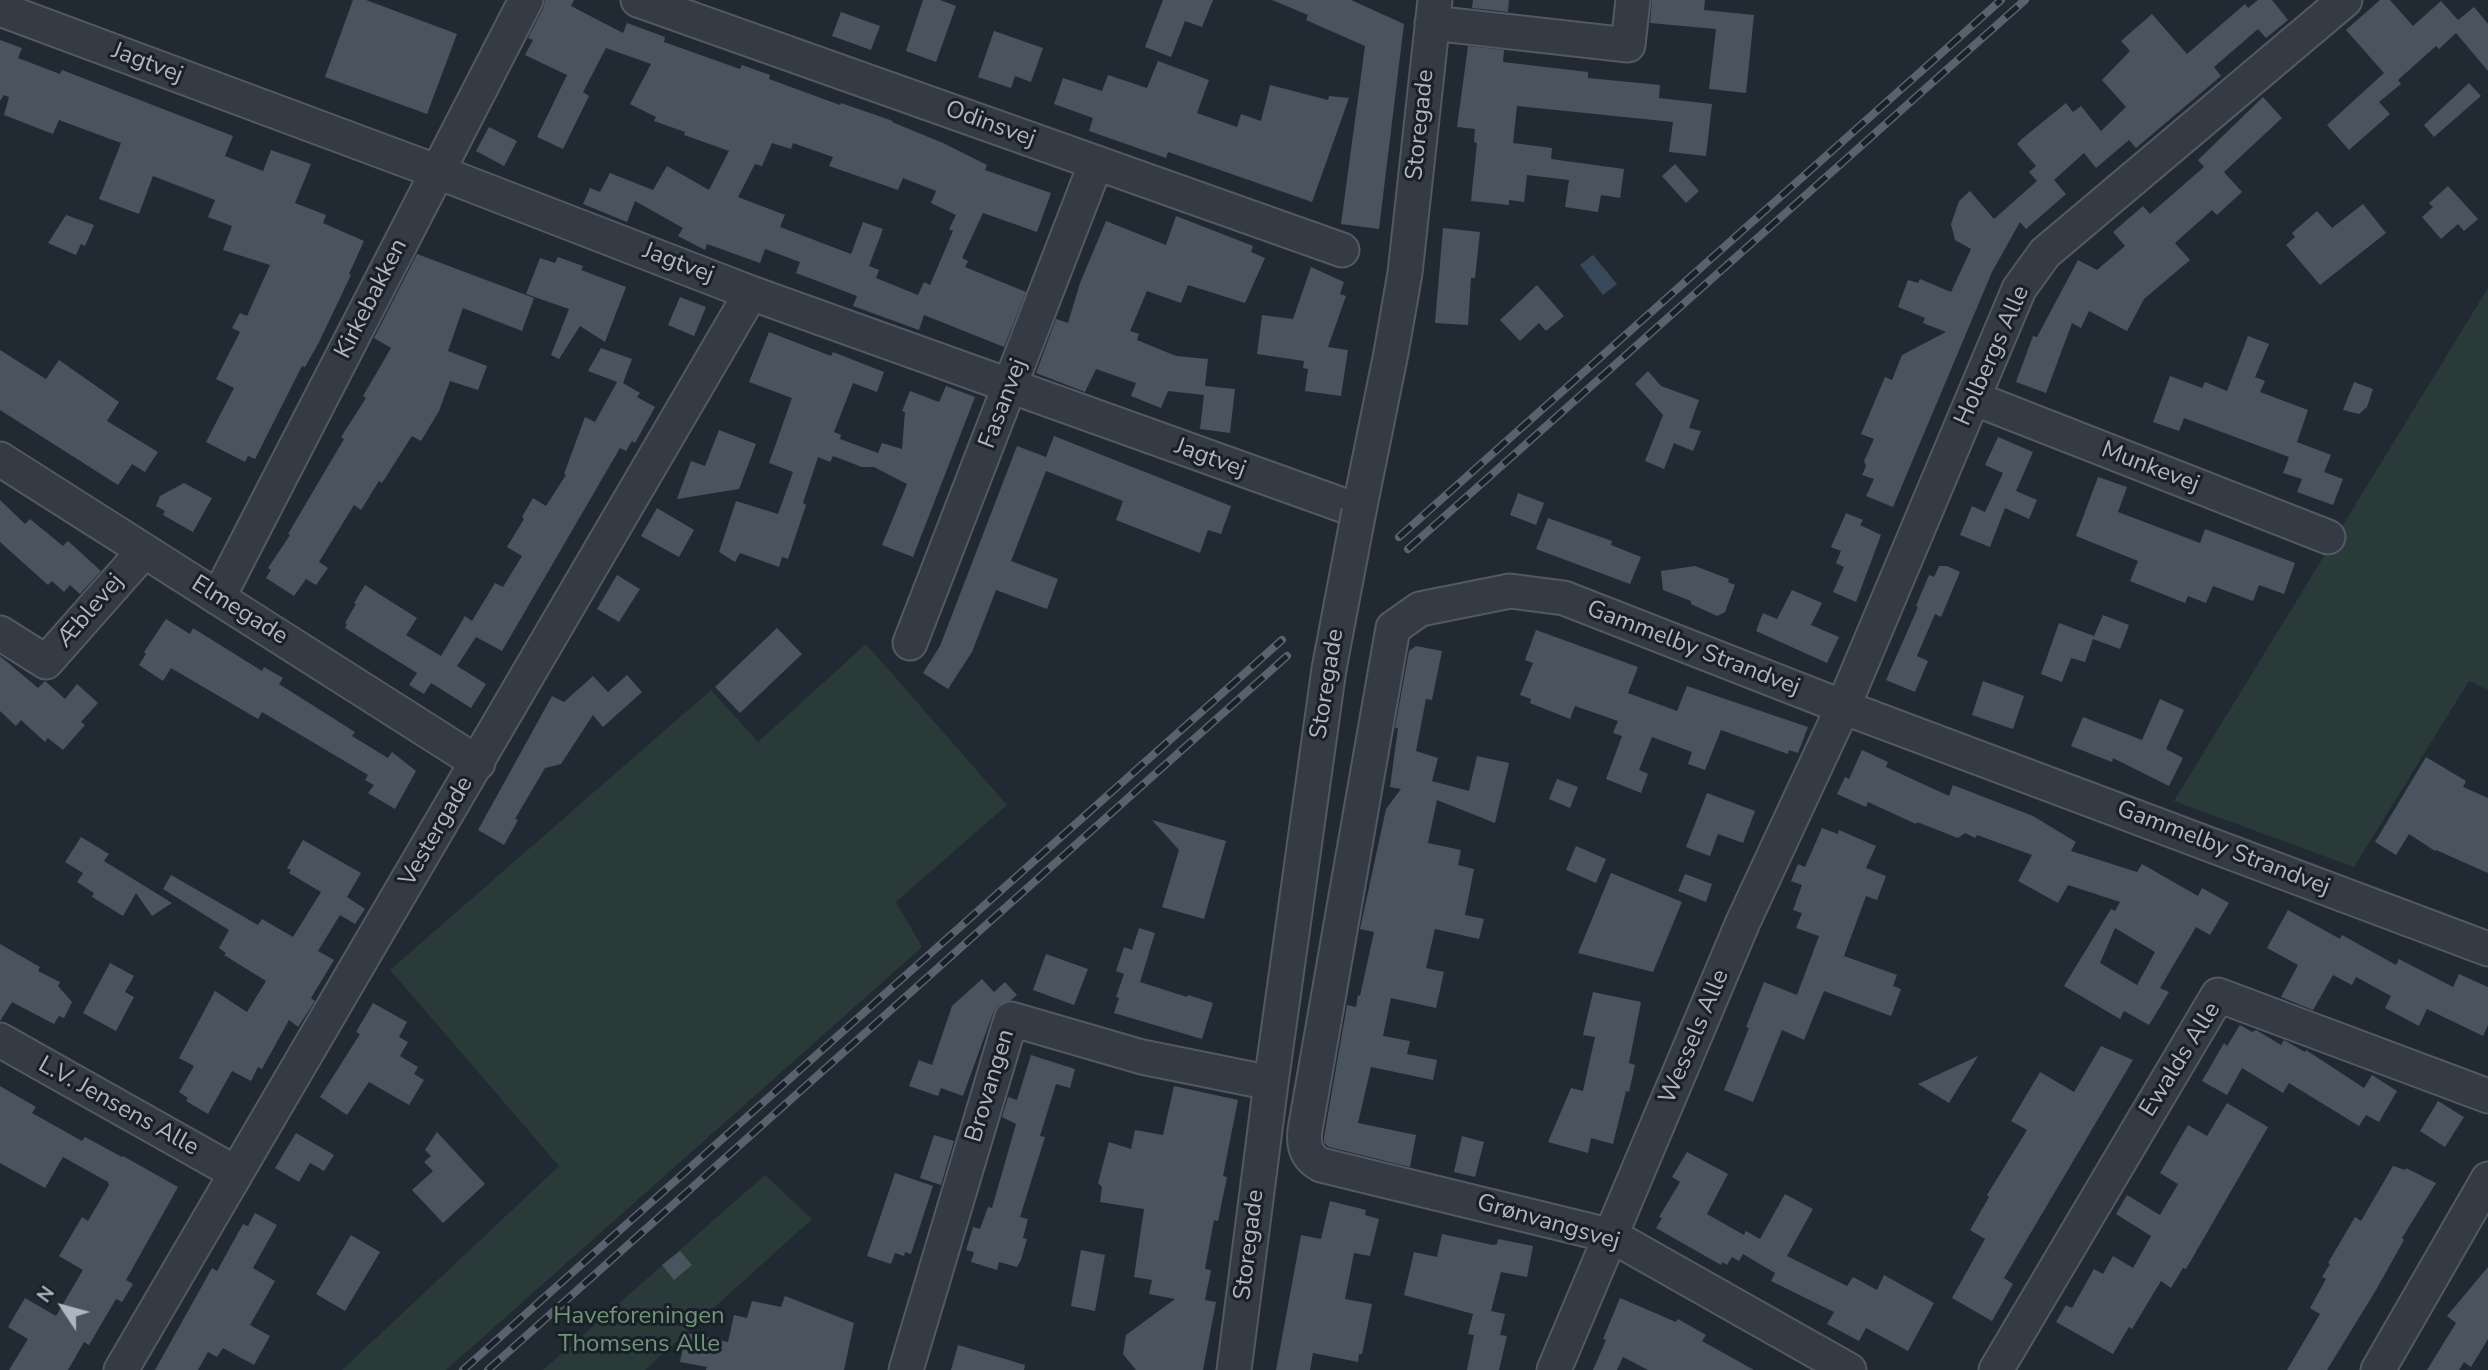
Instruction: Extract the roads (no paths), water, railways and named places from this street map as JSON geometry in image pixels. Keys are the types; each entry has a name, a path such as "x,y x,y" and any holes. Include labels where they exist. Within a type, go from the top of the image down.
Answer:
{"street":[{"name":"Kirkebakken","path":"218,598 526,0"},
{"name":"Odinsvej","path":"638,0 1342,250"},
{"path":"1431,7 1628,45 1633,0"},
{"name":"Holbergs Alle","path":"1843,707 2019,289 2045,253 2345,0"},
{"name":"Storegade","path":"1234,1370 1329,669 1405,273 1431,7"},
{"name":"Jagtvej","path":"0,9 438,172 751,293 1359,511"},
{"name":"Fasanvej","path":"910,643 1096,163"},
{"name":"Vestergade","path":"121,1370 751,293"},
{"name":"Munkevej","path":"1973,398 2328,537"},
{"name":"Elmegade","path":"0,459 478,763"},
{"name":"Æblevej","path":"0,633 46,662 144,551"},
{"name":"Gammelby Strandvej","path":"1307,1152 1305,1130 1393,628 1420,609 1510,591 1564,598 1843,707 2488,949"},
{"name":"Wessels Alle","path":"1554,1370 1743,922 1843,707"},
{"name":"Ewalds Alle","path":"1996,1370 2218,995 2488,1096"},
{"name":"Brovangen","path":"906,1370 1011,1019 1142,1057 1271,1083"},
{"name":"L.V. Jensens Alle","path":"0,1040 236,1173"},
{"name":"Grønvangsvej","path":"1307,1152 1321,1165 1612,1236 1849,1370"},
{"path":"2378,1370 2488,1179"}],"water":[{"path":"1593,255 1617,284 1603,295 1580,265"}],"railway":[{"path":"1399,537 2001,0"},
{"path":"1408,549 2025,0"},
{"path":"463,1370 1282,640"},
{"path":"488,1370 1287,656"}],"park label":[{"name":"Haveforeningen Thomsens Alle","path":"639,1331"}]}
